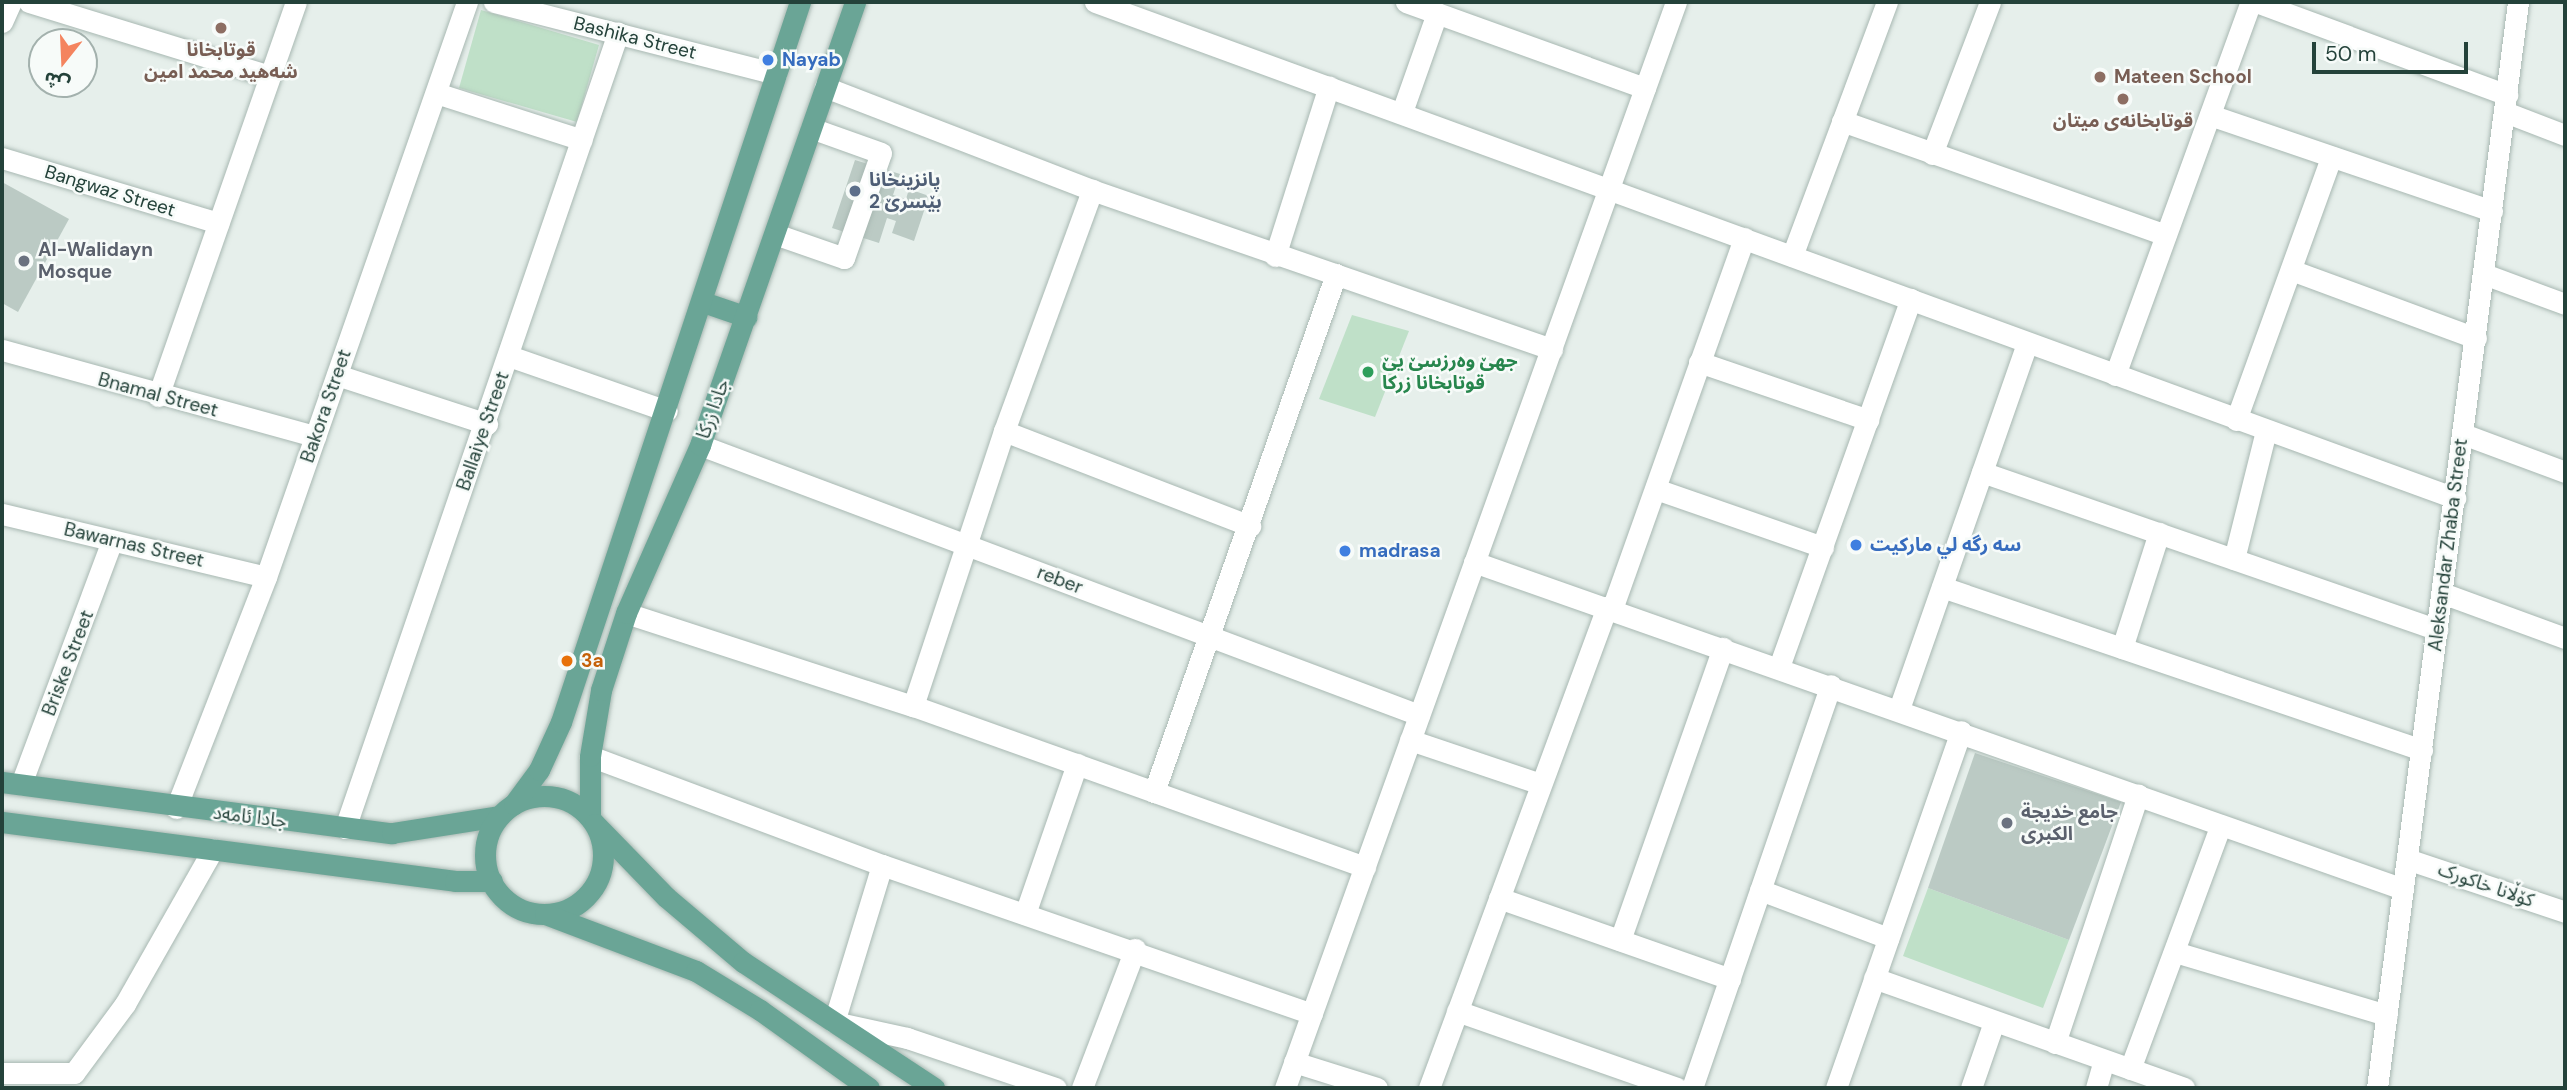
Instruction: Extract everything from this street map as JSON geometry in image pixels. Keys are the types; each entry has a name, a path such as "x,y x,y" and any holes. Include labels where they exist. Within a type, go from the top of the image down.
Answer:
{"main road":[{"path":"800,2 667,411 561,722 539,770 507,810 485,849 492,881 510,903 696,971 760,1010 869,1088"},
{"name":"جادا زرکا","path":"592,820 590,756 601,690 626,613 700,445 855,2"},
{"path":"702,302 747,317"},
{"name":"جادا ئامەد","path":"11,783 176,808 345,828 417,832 507,810"},
{"path":"507,810 554,796 592,820 712,938 934,1088"},
{"path":"545,914 572,907 599,877 603,850 592,820"},
{"name":"جادا ئامەد","path":"2,822 455,881 492,881"}],"street":[{"path":"2,22 11,2"},
{"path":"29,2 270,76"},
{"path":"158,396 296,2"},
{"name":"Bakora Street","path":"176,808 267,577 467,2"},
{"name":"Bashika Street","path":"494,2 776,74"},
{"path":"1406,2 1645,88"},
{"path":"1285,1088 1676,2"},
{"path":"1792,256 1887,2"},
{"path":"1932,154 1990,2"},
{"path":"2115,375 2251,2"},
{"path":"2256,2 2506,103 2565,135"},
{"name":"Aleksandar Zhaba Street","path":"2378,1088 2518,2"},
{"path":"1099,3 2455,498"},
{"path":"1402,113 1437,13"},
{"name":"Ballaiye Street","path":"345,828 487,424 618,33"},
{"path":"1275,256 1329,86"},
{"path":"825,87 1092,190 1275,256 1336,274 1552,349"},
{"path":"436,93 582,140"},
{"path":"2210,115 2492,211"},
{"path":"1842,121 2166,235"},
{"path":"775,234 844,258 881,153 811,128"},
{"path":"2236,420 2331,157"},
{"name":"Bangwaz Street","path":"2,158 218,223"},
{"path":"913,706 1004,431 1092,190"},
{"path":"1429,1088 1541,784 1656,489 1744,238"},
{"path":"2291,270 2476,338"},
{"path":"1154,792 1251,526 1336,274"},
{"path":"2484,274 2565,304"},
{"path":"1779,667 1911,299"},
{"path":"1899,709 2027,343"},
{"name":"Bnamal Street","path":"2,350 158,396 316,436"},
{"path":"509,356 667,411"},
{"path":"1699,362 1868,420"},
{"path":"337,375 487,424"},
{"path":"1004,431 1251,526"},
{"path":"2234,559 2266,431"},
{"path":"2463,434 2565,472"},
{"name":"reber","path":"700,445 1419,715"},
{"path":"1982,472 2437,630"},
{"path":"1656,489 1823,547"},
{"name":"Bawarnas Street","path":"2,514 267,577"},
{"path":"2122,649 2160,533"},
{"name":"Briske Street","path":"11,783 112,540"},
{"path":"1474,562 1831,685 2220,827 2403,889"},
{"path":"1942,587 2422,750"},
{"path":"2442,593 2565,638"},
{"path":"626,613 913,706 1364,867"},
{"path":"1620,940 1723,648"},
{"path":"1692,1088 1831,685"},
{"path":"1836,1088 1961,731"},
{"path":"1410,740 1541,784"},
{"path":"590,756 882,865 1135,949 1312,1014"},
{"path":"1024,914 1077,764"},
{"path":"2055,1043 2138,795"},
{"path":"2130,1069 2220,827"},
{"path":"2,1073 66,1081 125,1004 213,849"},
{"name":"کۆڵانا خاکورک","path":"2407,859 2565,912"},
{"path":"882,865 834,1022 906,1038 1056,1088"},
{"path":"1760,890 1888,938"},
{"path":"1499,898 1730,979"},
{"path":"1082,1088 1135,949"},
{"path":"2175,952 2387,1015"},
{"path":"1874,978 2184,1088"},
{"path":"1457,1011 1677,1088"},
{"path":"1971,1088 1994,1022"},
{"path":"2096,1088 2104,1060"},
{"path":"1294,1062 1377,1088"}],"green space":[{"path":"481,10 599,45 577,122 459,88"},
{"path":"1352,315 1409,331 1375,417 1319,399"},
{"path":"1928,888 2069,940 2043,1008 1903,956"}],"building":[{"path":"855,160 900,174 893,195 906,199 909,189 929,196 914,241 892,233 896,221 887,218 879,243 832,228"},
{"name":"Al-Walidayn Mosque","path":"2,182 69,219 18,312 2,303"},
{"path":"1975,753 2121,802 2069,940 1928,888"}],"place":[{"name":"قوتابخانا شەهید محمد امین","path":"221,28"},
{"name":"Nayab","path":"768,60"},
{"name":"Mateen School","path":"2100,77"},
{"name":"قوتابخانەی میتان","path":"2123,99"},
{"name":"پانزینخانا بێسرێ 2","path":"855,191"},
{"name":"Al-Walidayn Mosque","path":"24,261"},
{"name":"جھێ وەرزسێ یێ قوتابخانا زرکا","path":"1368,372"},
{"name":"سه رگه لي ماركيت","path":"1856,545"},
{"name":"madrasa","path":"1345,551"},
{"name":"3a","path":"567,661"},
{"name":"جامع خدیجة الکبری","path":"2007,823"}]}
